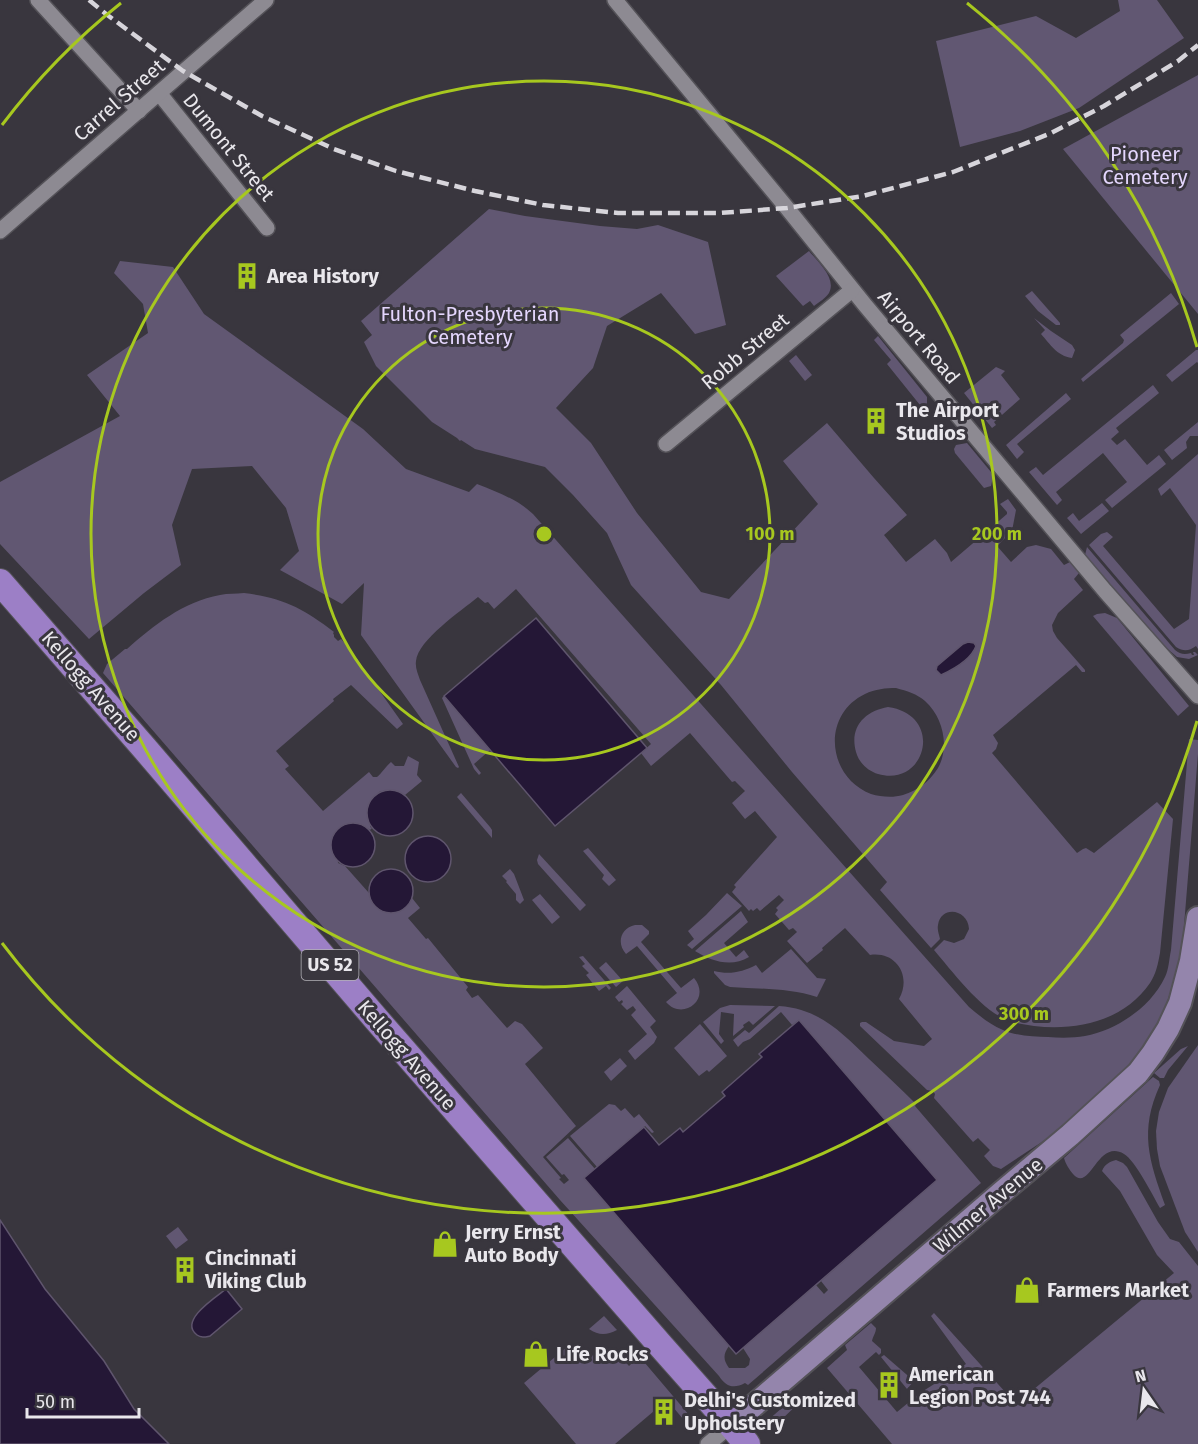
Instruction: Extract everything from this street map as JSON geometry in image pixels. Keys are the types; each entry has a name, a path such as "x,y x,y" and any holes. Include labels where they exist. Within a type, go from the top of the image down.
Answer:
{"main road":[{"name":"Kellogg Avenue","path":"0,582 545,1214 739,1434"}],"street":[{"path":"38,0 139,111"},
{"name":"Carrel Street","path":"0,231 266,0"},
{"name":"Airport Road","path":"615,0 852,290 1105,591 1198,696"},
{"name":"Dumont Street","path":"159,93 267,228"},
{"name":"Robb Street","path":"666,444 852,290"},
{"name":"Wilmer Avenue","path":"708,1444 739,1434 1138,1072 1163,1037 1180,1003 1191,962 1198,918"}],"green space":[{"path":"1118,0 1157,0 1184,38 1079,108 1020,131 960,147 936,41 1036,16 1076,38 1120,11"},
{"name":"Pioneer Cemetery","path":"1198,75 1198,314 1063,149"},
{"name":"Fulton-Presbyterian Cemetery","path":"489,209 600,226 637,229 658,225 708,242 726,325 695,334 661,293 607,326 593,368 556,408 591,443 637,513 701,592 729,599 818,504 783,461 827,423 907,515 884,535 906,562 935,539 947,553 951,562 1007,514 1000,504 1008,499 1016,510 1012,531 997,546 1011,562 1027,547 1036,545 1051,549 1064,565 1070,562 1079,573 1074,579 1083,590 1058,613 1052,625 1057,638 1085,672 1082,672 1076,665 993,735 998,743 992,753 1077,853 1086,848 1094,853 1157,802 1173,819 1157,969 1150,983 1139,996 1113,1015 1083,1025 1067,1027 1034,1026 1006,1020 985,1006 966,988 934,950 944,940 954,943 964,939 969,929 964,917 954,912 944,914 938,925 940,939 931,948 880,890 887,882 721,685 631,585 607,533 573,495 545,467 475,449 432,422 376,366 364,342 372,335 361,321","holes":["896,688 912,693 931,708 943,733 944,751 938,768 923,785 903,795 887,797 871,794 856,786 845,774 838,760 835,746 836,730 841,716 851,704 865,694 880,689"]},
{"path":"809,251 825,270 831,287 828,295 814,306 810,301 803,306 776,276"},
{"path":"120,261 173,267 204,314 363,429 406,469 469,492 477,484 514,500 533,514 969,1007 1003,1030 1026,1036 1057,1038 1081,1037 1097,1033 1121,1023 1142,1007 1159,988 1166,974 1171,950 1189,739 1198,740 1183,938 1176,973 1160,1019 1144,1047 1125,1072 1060,1130 1001,1169 993,1166 984,1156 990,1150 978,1138 973,1142 934,1098 933,1091 927,1090 860,1026 860,1023 866,1022 894,1041 924,1046 932,1039 899,999 904,982 899,967 894,961 879,955 870,955 845,928 807,963 787,941 797,932 793,928 789,930 775,914 778,910 776,908 784,900 779,895 760,911 757,908 749,911 732,892 736,887 734,885 777,837 755,811 745,819 732,803 745,791 735,781 732,782 690,733 651,766 641,753 651,744 516,589 494,609 488,602 485,603 478,597 441,626 424,644 419,653 416,664 420,680 459,767 456,767 361,635 364,583 342,604 280,570 299,551 286,508 252,466 192,469 172,525 181,565 89,639 0,544 0,482 120,416 87,375 148,333 143,304 114,273"},
{"path":"1032,291 1060,325 1056,325 1038,311 1025,296"},
{"path":"1171,293 1179,304 1083,382 1081,379 1123,343 1124,340 1120,335"},
{"path":"1034,318 1072,345 1075,350 1072,358 1062,355 1051,345 1041,334 1045,330"},
{"path":"878,336 927,397 927,407 924,410 887,364 891,360 874,340"},
{"path":"1198,350 1198,363 1172,382 1166,375"},
{"path":"796,355 812,375 805,381 789,361"},
{"path":"996,367 1005,371 1001,375 1020,399 994,422 996,425 992,428 964,393"},
{"path":"1153,385 1159,393 1116,428 1119,432 1111,439 1117,445 1125,439 1147,465 1159,455 1166,464 1112,508 1105,500 1127,482 1103,453 1056,492 1062,500 1057,505 1029,472 1036,467 1043,475"},
{"path":"1066,393 1071,399 1017,444 1024,452 1017,459 1006,445"},
{"path":"1198,422 1198,436 1190,436 1186,442 1187,448 1172,460 1164,450"},
{"path":"967,443 991,472 993,477 991,486 984,488 955,453 956,445"},
{"path":"1198,454 1198,649 1196,646 1184,650 1176,647 1089,545 1101,534 1107,532 1113,537 1103,546 1174,629 1189,619 1196,525 1170,488 1161,496 1158,489"},
{"path":"1102,503 1109,511 1081,534 1067,518 1073,513 1079,521"},
{"path":"1087,547 1175,650 1182,654 1194,655 1193,652 1195,652 1198,655 1189,659 1177,657 1161,643 1085,555"},
{"path":"244,593 292,605 334,632 334,637 338,641 341,639 347,645 403,724 397,729 351,685 276,751 289,766 285,769 323,811 369,772 373,777 377,777 391,762 395,766 404,766 408,756 419,762 417,775 422,781 405,795 392,790 379,792 370,830 353,824 336,831 338,863 345,866 369,893 369,896 399,912 412,898 420,908 408,918 426,939 428,938 468,987 466,990 472,998 478,995 507,1028 515,1021 522,1024 543,1048 525,1064 576,1126 543,1157 564,1184 569,1180 546,1157 568,1138 595,1169 584,1178 729,1346 724,1357 729,1368 745,1368 749,1365 750,1359 743,1348 816,1285 824,1294 828,1290 821,1281 937,1180 799,1020 792,1025 781,1012 738,1047 733,1040 745,1030 749,1033 779,1006 806,1012 829,1023 916,1104 915,1106 981,1183 748,1385 745,1383 734,1386 724,1383 560,1200 103,673 107,664 125,649 181,609 206,598"},
{"path":"1105,613 1117,618 1189,706 1178,716 1093,616"},
{"path":"444,696 490,750 474,764 481,773 479,775 474,769 442,698"},
{"path":"888,707 906,713 917,723 923,735 922,749 917,761 908,771 895,775 878,774 867,769 857,756 854,743 857,728 866,716"},
{"path":"461,793 490,827 492,838 457,797"},
{"path":"588,848 616,880 609,886 602,879 604,875 583,851"},
{"path":"539,854 586,905 580,911 538,864"},
{"path":"510,869 524,900 520,904 516,900 516,894 502,876"},
{"path":"727,893 742,906 692,949 687,945 694,939 688,931"},
{"path":"540,894 560,917 552,924 532,900"},
{"path":"741,911 748,922 724,943 736,957 744,950 749,957 728,963 708,958 695,951"},
{"path":"635,925 642,925 649,931 641,942 681,988 694,978 699,986 699,994 693,1005 687,1009 680,1009 666,1002 677,993 637,946 626,954 623,950 621,941 623,933"},
{"path":"791,949 817,978 826,979 817,997 785,990 730,987 714,973 714,971 736,972 756,965 762,973"},
{"path":"583,956 611,988 609,990 606,986 599,991 586,975 589,973 582,966 585,964 579,957"},
{"path":"606,962 623,981 616,987 599,968"},
{"path":"627,986 656,1021 650,1027 657,1037 654,1043 635,1060 628,1051 647,1034 631,1015 636,1010 633,1006 627,1010 621,1004 622,1000 619,1002 615,997"},
{"path":"730,1005 775,1006 753,1025 749,1021 743,1025 744,1027 733,1036 734,1014 721,1012 719,1034 724,1041 721,1044 703,1022 720,1008"},
{"path":"700,1024 727,1056 709,1072 707,1070 699,1076 674,1048"},
{"path":"1198,1045 1198,1252 1185,1232 1160,1166 1156,1131 1159,1112 1168,1088"},
{"path":"1188,1046 1164,1078 1154,1073 1181,1049"},
{"path":"620,1058 627,1066 611,1081 604,1072"},
{"path":"1153,1077 1159,1081 1160,1085 1148,1131 1151,1159 1165,1205 1160,1208 1138,1171 1124,1154 1115,1151 1107,1153 1084,1177 1079,1178 1070,1170 1064,1158"},
{"path":"609,1104 615,1105 621,1111 625,1108 634,1118 639,1114 654,1132 652,1133 645,1126 597,1167 570,1136"},
{"path":"1116,1160 1127,1167 1170,1239 1179,1242 1198,1266 1198,1444 892,1444 827,1368 847,1350 845,1345 871,1323 876,1328 872,1341 881,1349 881,1353 879,1355 876,1352 859,1367 897,1412 920,1393 966,1364 931,1316 934,1313 1016,1404 1174,1273 1157,1255 1120,1191 1102,1171 1104,1167"},
{"path":"178,1227 188,1240 176,1249 166,1236"},
{"path":"604,1316 617,1330 603,1334 589,1329"},
{"path":"567,1347 576,1353 602,1357 615,1350 629,1366 639,1356 695,1422 689,1426 667,1400 615,1444 576,1444 524,1383"},
{"path":"884,1355 914,1381 907,1389 881,1357"},
{"path":"798,1394 802,1400 781,1420 767,1427 767,1421"}],"shaded area":[{"path":"536,618 647,748 555,826 444,696"},
{"path":"968,642 976,646 970,656 941,675 936,670 937,666"},
{"path":"395,790 407,796 412,804 412,822 407,830 399,835 385,836 377,833 370,826 367,808 370,800 377,793"},
{"path":"353,823 362,824 369,829 374,836 374,854 369,861 362,866 353,867 344,866 337,861 332,854 331,845 332,836 337,829 344,824"},
{"path":"428,836 444,843 451,859 444,875 428,882 412,875 405,859 412,843"},
{"path":"391,869 400,870 407,875 412,882 412,900 407,907 400,912 391,913 382,912 375,907 370,900 369,891 370,882 375,875 382,870"},
{"path":"799,1020 937,1180 736,1354 584,1178 644,1127 659,1145 680,1128 683,1132 725,1096 722,1092 762,1057 759,1054"},
{"path":"0,1220 45,1289 104,1361 134,1409 169,1444 0,1444"},
{"path":"226,1289 242,1309 210,1336 197,1335 192,1329 195,1316 207,1303"}],"railway":[{"path":"89,0 183,71 262,116 334,149 396,171 475,191 543,205 618,213 720,213 787,208 863,196 953,172 1049,134 1104,106 1178,61 1198,45"}],"place":[{"name":"Area History","path":"247,276"},
{"name":"The Airport Studios","path":"876,421"},
{"name":"Jerry Ernst Auto Body","path":"445,1244"},
{"name":"Cincinnati Viking Club","path":"185,1270"},
{"name":"Farmers Market","path":"1027,1290"},
{"name":"Life Rocks","path":"536,1354"},
{"name":"American Legion Post 744","path":"889,1385"},
{"name":"Delhi's Customized Upholstery","path":"664,1412"}]}
